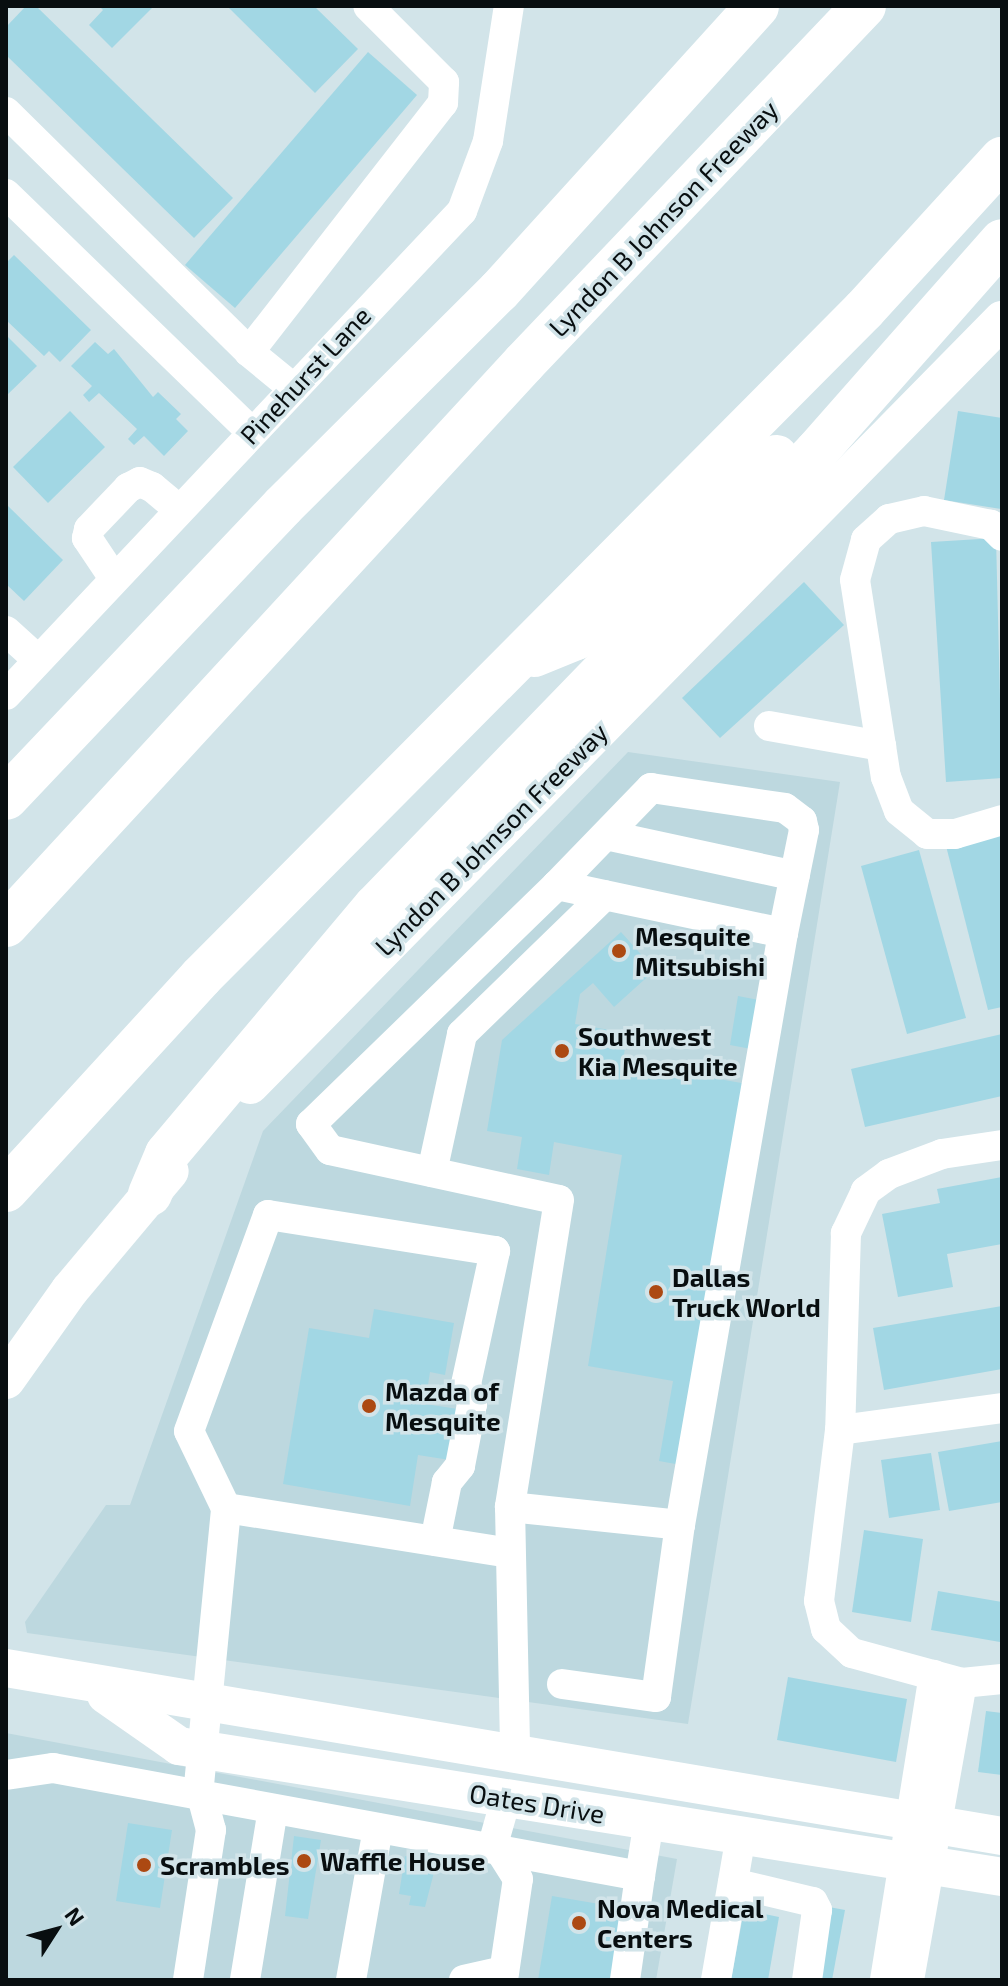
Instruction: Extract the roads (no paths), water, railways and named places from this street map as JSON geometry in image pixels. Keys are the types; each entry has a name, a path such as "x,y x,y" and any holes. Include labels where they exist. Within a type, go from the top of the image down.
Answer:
{"highway":[{"path":"6,798 283,506 529,260 757,6"},
{"name":"Lyndon B Johnson Freeway","path":"6,925 462,429 864,6"},
{"path":"6,1190 201,977 505,666 864,310 1002,159"},
{"path":"150,1194 167,1154 252,1048 375,907 816,452 1002,241"},
{"path":"505,666 576,638 1002,247"}],"main road":[{"name":"Lyndon B Johnson Freeway","path":"6,1380 70,1290 150,1194 263,1070 1002,320"},
{"name":"Oates Drive","path":"6,1668 90,1686 1002,1836"},
{"name":"Oates Drive","path":"90,1686 179,1746 917,1861 1002,1877"},
{"path":"506,1799 515,1756"}],"street":[{"path":"249,352 443,103 444,82 368,6"},
{"name":"Pinehurst Lane","path":"6,695 113,577 462,211 488,141 509,6"},
{"path":"6,112 249,352 293,388"},
{"path":"6,194 252,432"},
{"path":"113,577 87,538 89,529 128,488 140,482 152,487 178,509"},
{"path":"1002,536 991,525 924,511 889,519 866,540 855,580 881,746 899,811 927,834 955,834 1002,820"},
{"path":"6,631 37,659"},
{"path":"769,726 881,746"},
{"path":"515,1756 510,1507 559,1200 330,1150 311,1124 557,885 651,788 785,808 802,821 804,830 783,933 680,1525 656,1697 562,1684"},
{"path":"606,835 795,876"},
{"path":"557,885 783,933"},
{"path":"432,1172 462,1034 605,895"},
{"path":"1002,1145 942,1154 889,1174 866,1191 846,1233 840,1430 819,1601 826,1629 852,1653 948,1679 1002,1679"},
{"path":"188,1980 211,1830 202,1796 202,1750 210,1706 226,1508 189,1431 268,1215 495,1251 466,1384 472,1404 460,1466 447,1482 435,1541"},
{"path":"840,1430 1002,1408"},
{"path":"510,1507 680,1525"},
{"path":"226,1508 509,1553"},
{"path":"885,1980 925,1823 948,1679"},
{"path":"6,1775 53,1768 640,1876"},
{"path":"464,1980 503,1975 518,1879 494,1841 506,1799"},
{"path":"245,1980 273,1809"},
{"path":"625,1980 649,1821"},
{"path":"351,1980 378,1828"},
{"path":"716,1980 741,1835"},
{"path":"909,1980 917,1861"},
{"path":"733,1883 813,1902 817,1910 807,1980"}],"place":[{"name":"Mesquite Mitsubishi","path":"619,951"},
{"name":"Southwest Kia Mesquite","path":"562,1051"},
{"name":"Dallas Truck World","path":"656,1292"},
{"name":"Mazda of Mesquite","path":"369,1406"},
{"name":"Waffle House","path":"304,1861"},
{"name":"Scrambles","path":"144,1865"},
{"name":"Nova Medical Centers","path":"579,1923"}]}
